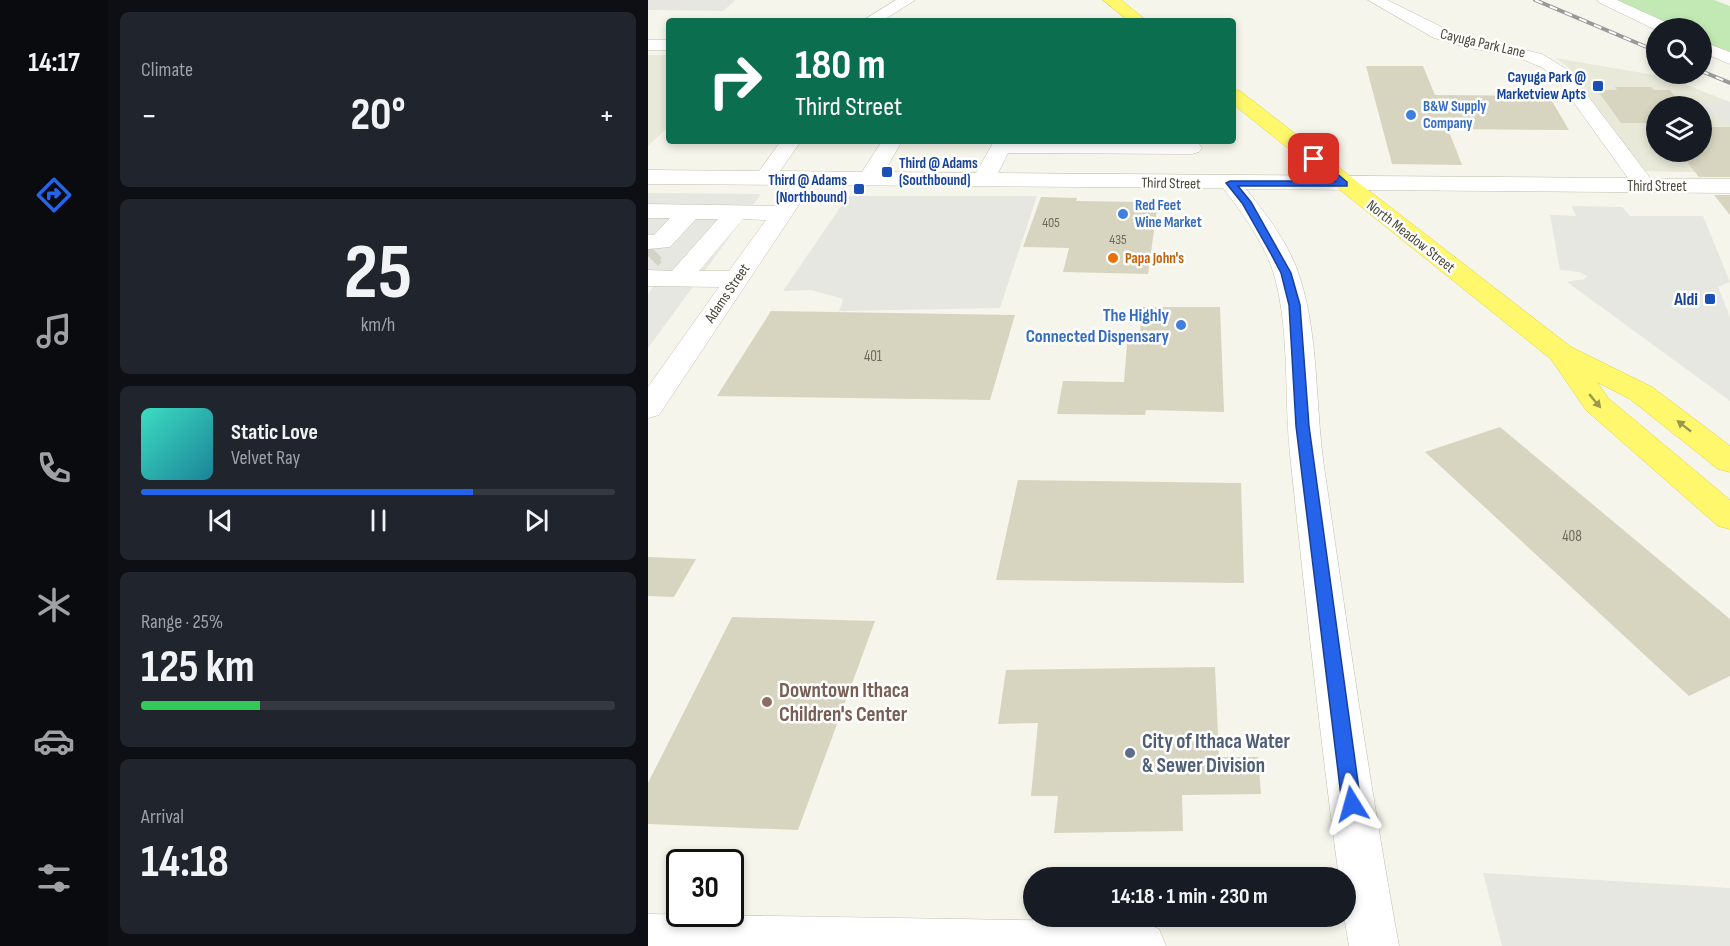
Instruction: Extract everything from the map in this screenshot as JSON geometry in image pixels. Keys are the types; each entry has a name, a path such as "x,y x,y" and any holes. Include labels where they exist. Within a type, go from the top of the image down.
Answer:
{"highway":[{"path":"1111,0 1135,18"},
{"name":"North Meadow Street","path":"1236,98 1561,353 1641,393 1730,462"},
{"name":"North Meadow Street","path":"1561,353 1596,404 1730,518"}],"street":[{"path":"875,18 907,0"},
{"name":"Cayuga Park Lane","path":"1376,0 1431,31 1450,38 1529,54 1547,61 1562,74 1645,186"},
{"path":"1605,0 1646,19"},
{"path":"648,45 666,45"},
{"path":"1712,51 1730,59"},
{"path":"765,178 789,144"},
{"path":"869,179 890,144"},
{"path":"984,180 1000,147 1192,148"},
{"path":"1107,182 1118,148"},
{"name":"Third Street","path":"648,177 1730,186"},
{"name":"Adams Street","path":"648,408 806,178"},
{"path":"1230,183 1246,202 1276,254 1286,273 1295,305 1302,426 1356,840 1374,946"},
{"path":"648,211 782,213"},
{"path":"654,245 689,212"},
{"path":"679,278 737,212"},
{"path":"648,278 737,279"},
{"path":"648,938 1141,946"}],"shaded area":[{"path":"648,0 736,0 723,11 648,10"},
{"path":"648,55 666,55 666,129 648,146"},
{"path":"1555,58 1646,74 1646,84 1684,84 1730,102 1730,173 1643,171 1567,66"},
{"path":"1725,100 1730,102 1730,124 1712,115 1712,103"},
{"path":"648,193 761,194 648,348 648,294 656,283 648,283"},
{"path":"848,196 1037,196 1000,308 839,311 843,299 811,290 783,291"},
{"path":"1572,206 1622,207 1630,216 1703,216 1730,282 1718,287 1730,317 1730,401 1567,282 1584,279 1587,276 1579,272 1560,270 1550,215 1576,216"},
{"path":"1483,873 1730,888 1730,946 1502,946"}],"green space":[{"path":"1616,0 1714,0 1730,6 1730,53 1712,45 1712,18 1655,18"}],"building":[{"name":"B&W Supply Company","path":"1366,66 1423,66 1435,95 1549,96 1569,130 1448,129 1462,165 1392,164"},
{"path":"1615,87 1651,87 1654,90 1670,90 1675,96 1646,96 1646,123 1621,123 1597,90 1617,90"},
{"path":"1712,127 1730,127 1730,177 1699,177 1687,162 1712,162"},
{"path":"1714,195 1730,195 1730,215"},
{"path":"1041,197 1077,198 1076,201 1142,202 1142,209 1157,209 1148,274 1063,272 1069,248 1023,247"},
{"path":"1142,307 1220,307 1224,412 1146,410 1145,415 1057,414 1063,381 1124,382 1127,344 1139,344"},
{"path":"771,311 1015,315 990,400 717,396"},
{"path":"1500,427 1730,619 1730,676 1689,696 1425,452"},
{"path":"1018,480 1241,483 1244,583 996,580"},
{"path":"648,557 696,559 674,597 648,596"},
{"name":"Downtown Ithaca Children's Center","path":"732,617 875,621 798,830 648,824 648,783"},
{"path":"1215,667 1219,757 1258,757 1261,794 1182,795 1183,831 1054,833 1058,796 1031,796 1038,723 998,724 1006,670"}],"tunnel":[{"path":"648,256 654,250"}],"railway":[{"path":"1535,0 1646,47"},
{"path":"1712,76 1730,83"}],"place":[{"name":"Cayuga Park @ Marketview Apts","path":"1598,86"},
{"name":"B&W Supply Company","path":"1411,115"},
{"name":"Third @ Adams (Southbound)","path":"887,172"},
{"name":"Third @ Adams (Northbound)","path":"859,189"},
{"name":"Red Feet Wine Market","path":"1123,214"},
{"name":"Papa John's","path":"1113,258"},
{"name":"Aldi","path":"1710,299"},
{"name":"The Highly Connected Dispensary","path":"1181,325"},
{"name":"Downtown Ithaca Children's Center","path":"767,702"},
{"name":"City of Ithaca Water & Sewer Division","path":"1130,753"}],"route":[{"path":"1314,159 1344,184 1230,183 1246,202 1276,254 1286,273 1295,305 1302,426 1352,804"}]}
